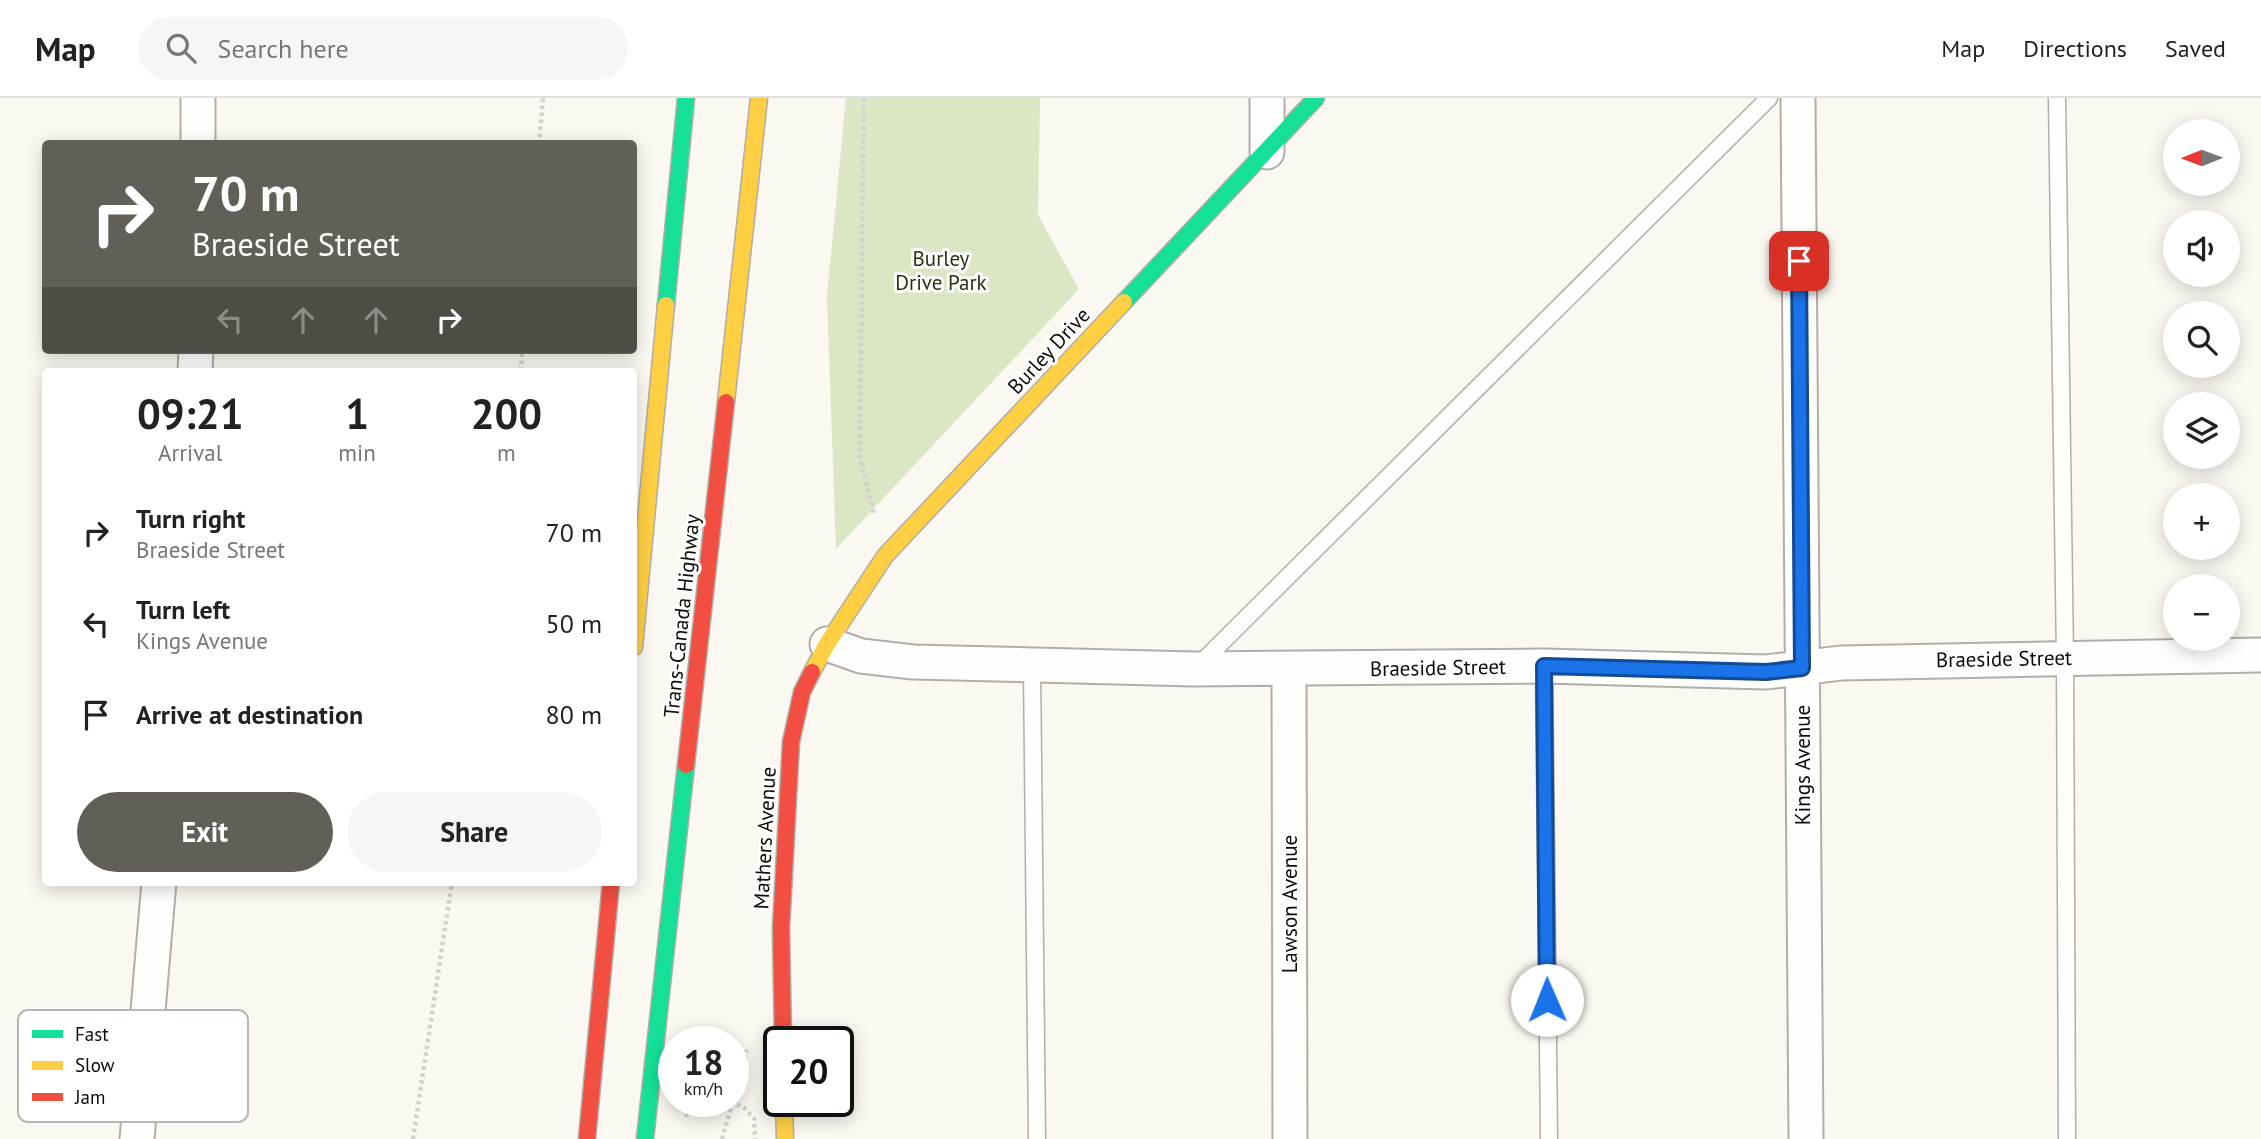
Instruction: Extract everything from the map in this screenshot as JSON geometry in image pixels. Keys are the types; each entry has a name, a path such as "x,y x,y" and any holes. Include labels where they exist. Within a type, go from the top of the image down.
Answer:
{"main road":[{"path":"637,615 686,98"},
{"name":"Trans-Canada Highway","path":"645,1139 759,98"},
{"name":"Burley Drive","path":"827,644 885,556 1316,98"},
{"name":"Mathers Avenue","path":"783,1026 781,928 791,742 802,692 827,644"},
{"path":"587,1139 611,886"},
{"path":"784,1117 785,1139"}],"street":[{"path":"198,98 198,140"},
{"path":"1267,98 1267,152"},
{"name":"Kings Avenue","path":"1798,98 1806,1139"},
{"name":"Braeside Street","path":"827,644 861,656 913,662 1194,669 1544,666 1766,672 1841,663 2261,655"},
{"name":"Lawson Avenue","path":"1289,669 1290,1139"},
{"path":"148,1010 159,886"}],"lane":[{"path":"1194,669 1769,98"},
{"path":"2057,98 2066,658 2067,1139"},
{"path":"1032,666 1037,1139"},
{"path":"1544,666 1549,1139"}],"path":[{"path":"539,140 543,98"},
{"path":"864,98 860,457 885,556"},
{"path":"414,1139 451,886"},
{"path":"749,1113 754,1118 755,1139"},
{"path":"684,1125 687,1117"},
{"path":"722,1139 728,1117"}],"green space":[{"name":"Burley Drive Park","path":"846,98 1040,98 1038,215 1079,289 836,549 827,296"}],"traffic: fast":[{"path":"666,305 686,98"},
{"path":"1124,302 1316,98"},
{"path":"645,1139 686,765"}],"traffic: slow":[{"path":"726,402 759,98"},
{"path":"812,672 827,644 885,556 1124,302"},
{"path":"637,615 666,305"},
{"path":"784,1117 785,1139"}],"traffic: jam":[{"path":"686,765 726,402"},
{"path":"783,1026 781,928 791,742 802,692 812,672"},
{"path":"587,1139 611,886"}],"route":[{"path":"1547,1000 1544,666 1766,672 1802,668 1799,261"}]}
